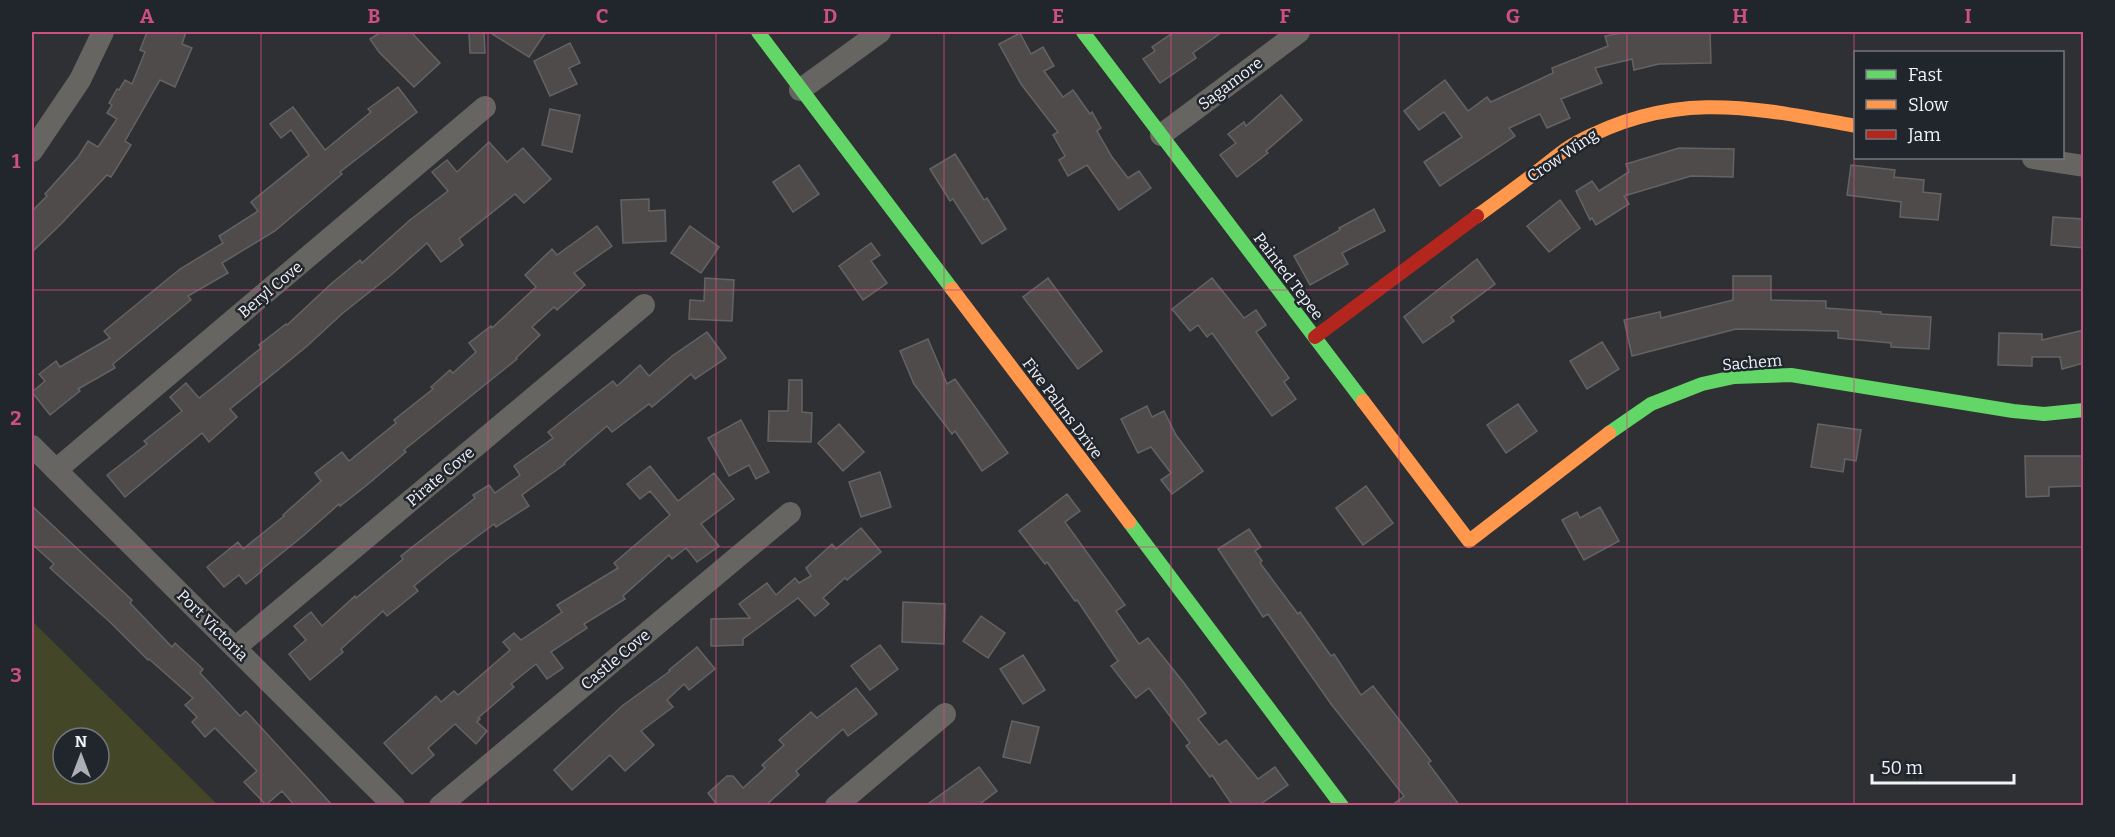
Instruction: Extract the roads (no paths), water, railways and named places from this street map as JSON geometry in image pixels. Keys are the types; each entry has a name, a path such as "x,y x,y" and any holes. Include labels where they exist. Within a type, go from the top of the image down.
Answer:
{"street":[{"path":"32,151 80,80 103,32"},
{"name":"Five Palms Drive","path":"758,32 1342,806"},
{"path":"800,90 880,32"},
{"name":"Painted Tepee","path":"1083,32 1469,541"},
{"name":"Sagamore","path":"1161,135 1299,32"},
{"name":"Crow Wing","path":"1315,337 1574,144 1622,120 1673,107 1727,105 1854,126"},
{"name":"Beryl Cove","path":"56,470 485,107"},
{"path":"2039,159 2084,166"},
{"name":"Pirate Cove","path":"236,647 644,305"},
{"name":"Sachem","path":"1469,541 1619,425 1651,404 1702,384 1734,377 1791,375 2044,414 2084,410"},
{"name":"Port Victoria","path":"32,446 394,806"},
{"name":"Castle Cove","path":"440,806 790,513"},
{"path":"836,806 945,714"}]}
